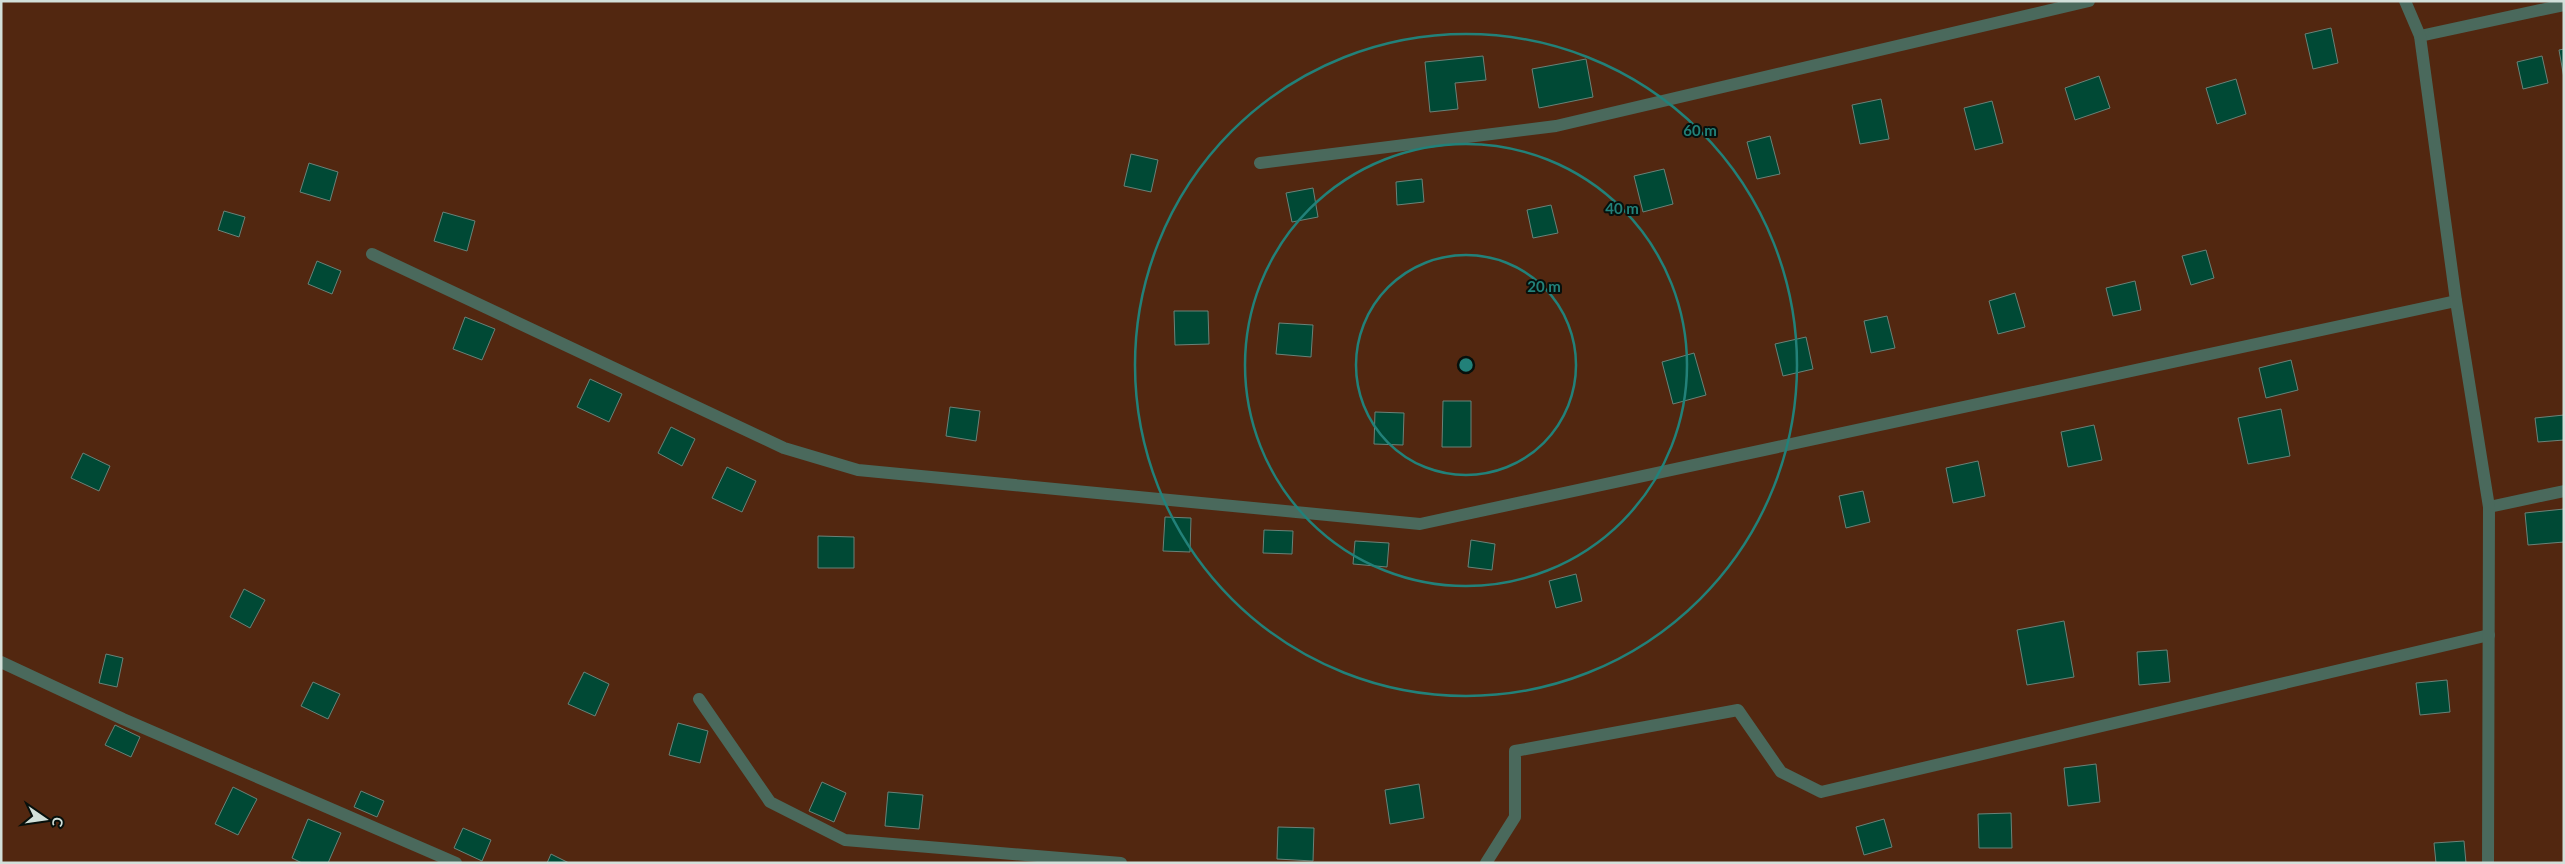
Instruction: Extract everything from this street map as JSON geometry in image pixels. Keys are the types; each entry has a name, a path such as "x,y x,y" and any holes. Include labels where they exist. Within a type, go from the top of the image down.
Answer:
{"street":[{"path":"1260,163 1556,126 2089,1"},
{"path":"2405,1 2420,36 2456,301 2489,507 2488,863"},
{"path":"2420,36 2564,6"},
{"path":"372,254 784,448 858,470 1420,524 2456,301"},
{"path":"2489,507 2564,491"},
{"path":"1486,863 1515,817 1515,751 1738,710 1781,772 1820,792 2489,635"},
{"path":"1,662 123,719 456,863"},
{"path":"699,699 770,802 845,840 1121,863"}],"shaded area":[{"path":"1,1 2564,1 2564,863 1,863"}],"building":[{"path":"2331,28 2338,63 2313,69 2305,34"},
{"path":"2564,49 2564,78 2559,50"},
{"path":"1483,56 1486,80 1455,83 1458,109 1430,112 1425,62"},
{"path":"2542,56 2548,83 2523,89 2517,62"},
{"path":"1586,59 1593,97 1539,108 1532,69"},
{"path":"2099,76 2110,108 2075,120 2065,88"},
{"path":"2236,79 2246,114 2217,124 2206,88"},
{"path":"1881,99 1889,139 1860,144 1852,105"},
{"path":"1992,101 2003,143 1975,150 1964,108"},
{"path":"1770,136 1780,174 1757,179 1747,142"},
{"path":"1131,154 1158,160 1151,192 1124,186"},
{"path":"309,163 338,172 330,201 300,192"},
{"path":"1664,169 1673,204 1643,212 1634,176"},
{"path":"1422,179 1424,202 1397,205 1396,182"},
{"path":"1313,188 1318,217 1292,222 1286,193"},
{"path":"1551,205 1558,233 1533,238 1527,210"},
{"path":"224,211 245,217 239,237 218,230"},
{"path":"443,212 475,221 467,251 434,241"},
{"path":"2206,250 2214,278 2191,285 2182,256"},
{"path":"317,261 341,271 332,294 308,284"},
{"path":"2135,281 2141,310 2113,316 2106,288"},
{"path":"2015,293 2025,327 1998,334 1989,301"},
{"path":"1174,311 1208,311 1209,344 1175,345"},
{"path":"1887,316 1895,348 1871,353 1864,321"},
{"path":"465,317 495,329 482,360 453,349"},
{"path":"1279,323 1313,325 1311,357 1276,354"},
{"path":"1806,337 1813,369 1783,376 1775,344"},
{"path":"1694,353 1706,395 1673,404 1662,362"},
{"path":"2291,360 2298,390 2266,398 2259,368"},
{"path":"590,379 622,394 609,422 577,407"},
{"path":"1443,401 1471,401 1471,447 1442,447"},
{"path":"950,407 980,411 976,441 946,436"},
{"path":"2281,409 2290,456 2248,464 2238,418"},
{"path":"1375,412 1404,413 1403,445 1374,444"},
{"path":"2564,415 2564,440 2538,442 2535,418"},
{"path":"2094,425 2102,460 2068,467 2061,432"},
{"path":"671,427 695,439 682,466 658,453"},
{"path":"83,453 110,466 99,491 71,478"},
{"path":"1978,461 1985,496 1953,503 1946,468"},
{"path":"727,467 756,481 742,512 712,498"},
{"path":"1863,491 1870,522 1846,528 1839,496"},
{"path":"2564,509 2564,542 2528,545 2525,513"},
{"path":"1165,517 1191,518 1190,552 1163,551"},
{"path":"1264,530 1293,531 1292,554 1263,553"},
{"path":"818,536 854,537 854,568 818,568"},
{"path":"1471,540 1495,544 1492,570 1468,567"},
{"path":"1355,541 1389,543 1387,567 1353,564"},
{"path":"1576,574 1582,601 1556,608 1549,581"},
{"path":"244,589 265,600 250,628 230,617"},
{"path":"2064,621 2074,677 2027,685 2017,630"},
{"path":"2167,650 2170,682 2139,685 2137,652"},
{"path":"106,654 123,658 117,687 99,683"},
{"path":"584,672 609,684 595,716 568,704"},
{"path":"2447,680 2450,712 2420,715 2416,683"},
{"path":"313,682 340,694 328,719 301,706"},
{"path":"678,723 708,731 700,763 669,755"},
{"path":"115,725 140,737 131,757 105,745"},
{"path":"2096,764 2100,802 2068,806 2064,768"},
{"path":"822,782 846,793 834,822 809,811"},
{"path":"1419,784 1424,818 1390,824 1385,790"},
{"path":"233,787 257,799 238,835 215,824"},
{"path":"361,791 384,801 377,817 354,807"},
{"path":"888,792 923,795 919,829 885,826"},
{"path":"2011,813 2012,848 1979,848 1978,814"},
{"path":"308,819 341,833 328,863 302,863 292,858"},
{"path":"1884,819 1892,847 1864,855 1856,827"},
{"path":"1278,827 1314,828 1313,861 1277,859"},
{"path":"463,828 491,840 482,861 454,848"},
{"path":"2464,841 2466,863 2436,863 2434,843"},
{"path":"551,854 569,863 547,863"}]}
